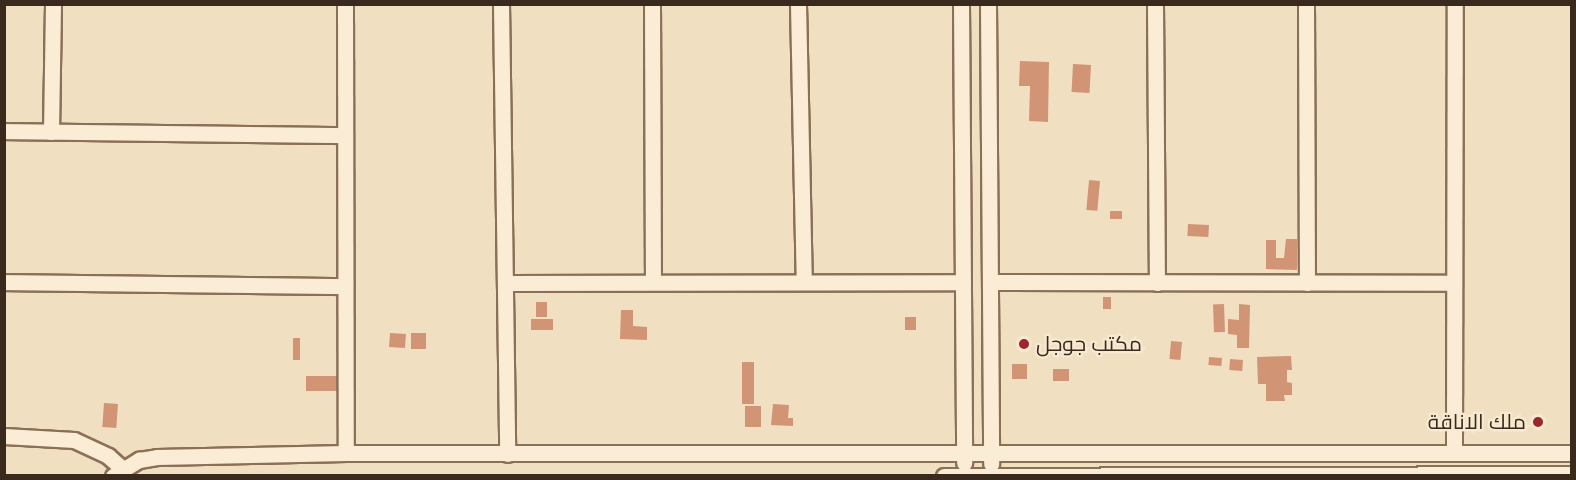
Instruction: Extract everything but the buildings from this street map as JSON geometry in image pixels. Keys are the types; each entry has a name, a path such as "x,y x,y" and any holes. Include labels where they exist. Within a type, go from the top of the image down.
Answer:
{"street":[{"path":"51,132 53,4"},
{"path":"345,4 346,453"},
{"path":"501,4 507,454"},
{"path":"652,4 653,282"},
{"path":"798,4 804,282"},
{"path":"961,4 964,476"},
{"path":"988,4 991,475"},
{"path":"1155,4 1157,283"},
{"path":"1306,4 1307,283"},
{"path":"1454,453 1455,4"},
{"path":"4,131 345,135"},
{"path":"4,282 345,285"},
{"path":"505,283 963,282"},
{"path":"990,282 1454,284"},
{"path":"4,436 74,440 108,456 117,472 139,460 157,457 346,453 1572,453"},
{"path":"944,476 1572,474"}],"place":[{"name":"مكتب جوجل","path":"1024,344"},
{"name":"ملك الاناقة","path":"1538,422"}]}
